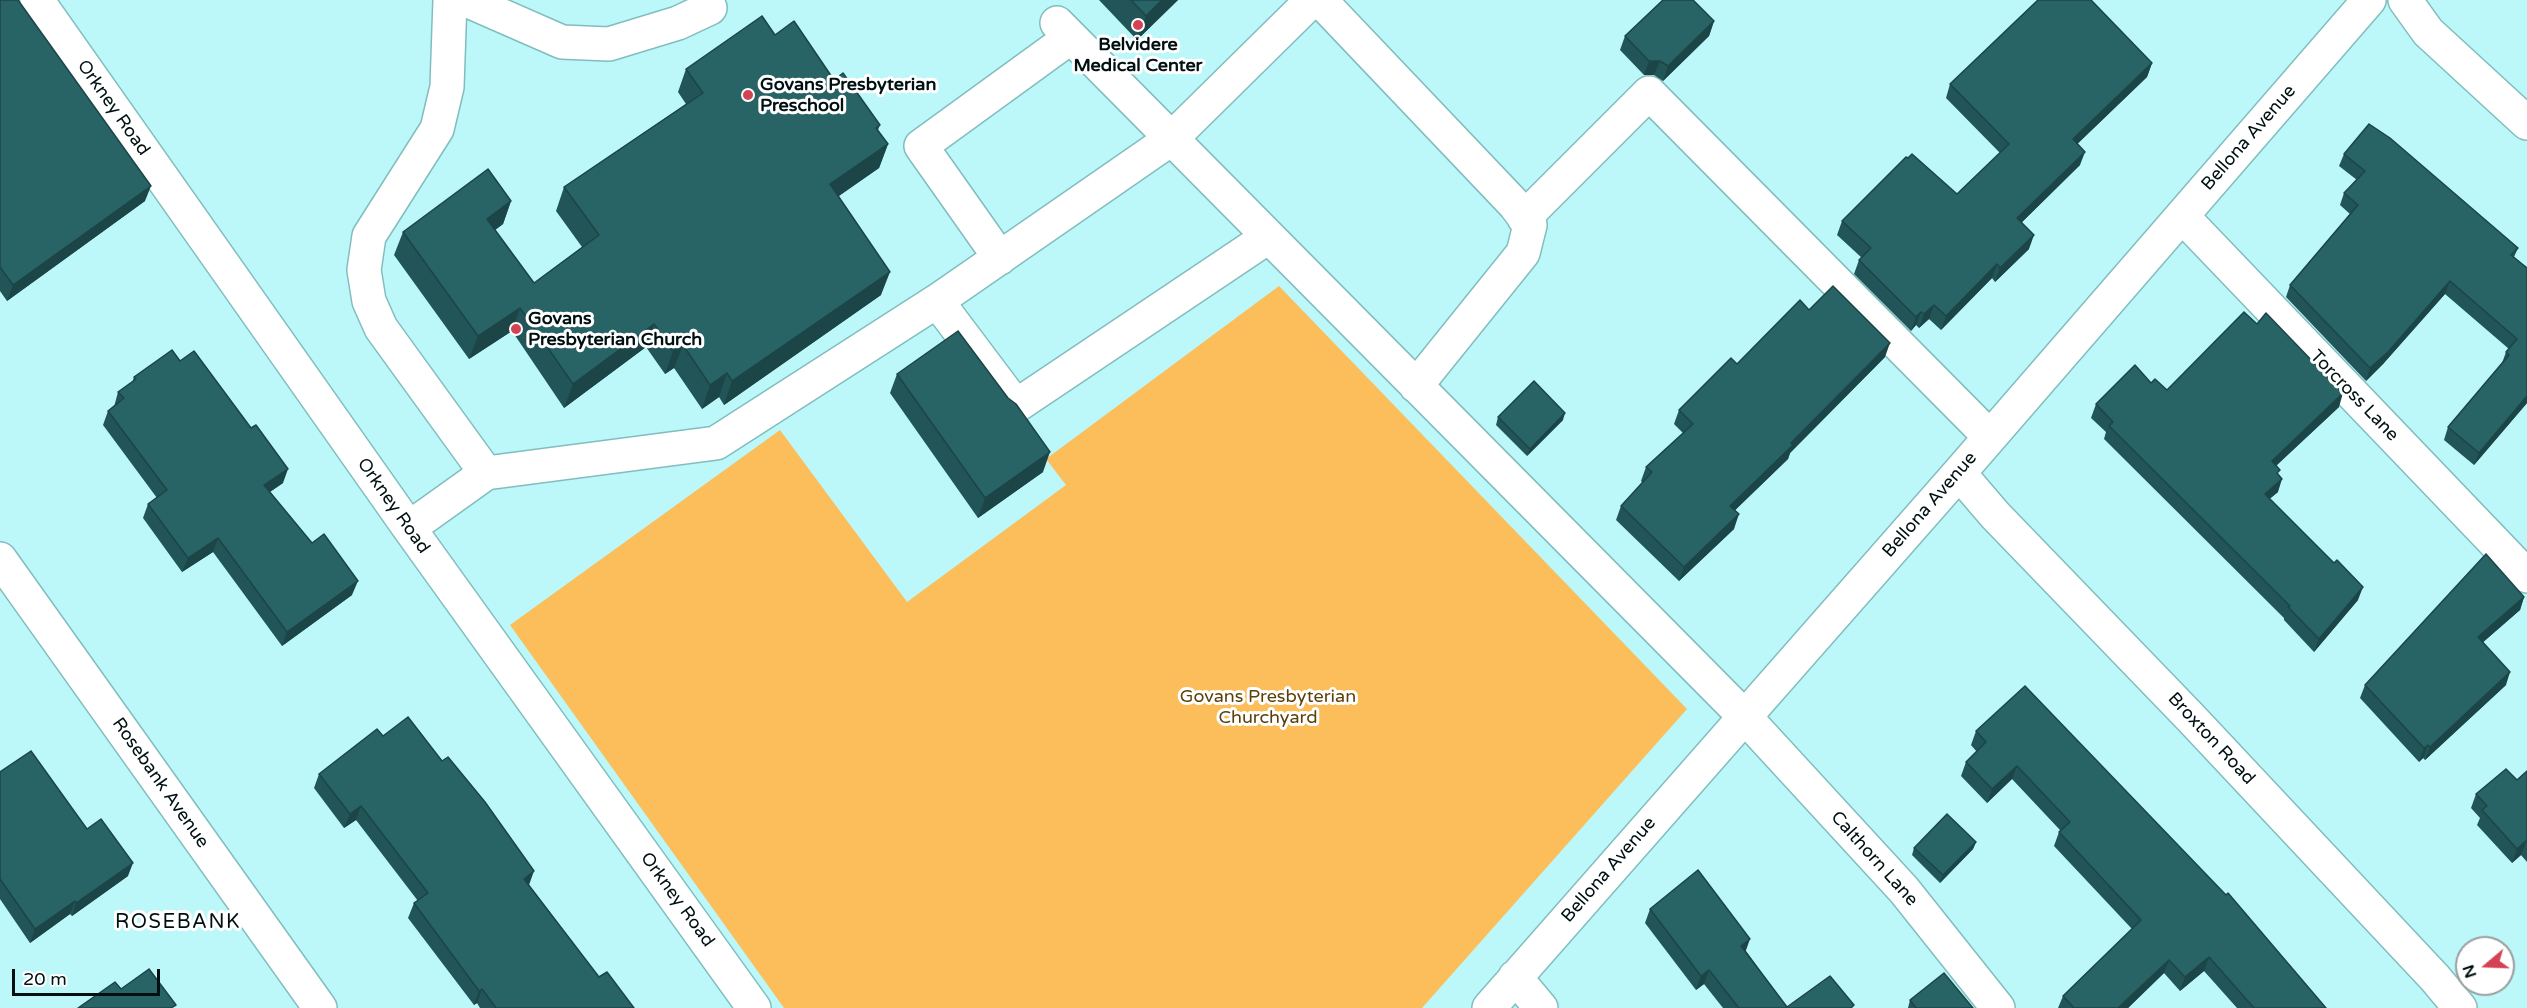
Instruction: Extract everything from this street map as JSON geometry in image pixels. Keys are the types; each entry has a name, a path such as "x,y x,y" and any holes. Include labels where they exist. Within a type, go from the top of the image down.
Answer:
{"street":[{"name":"Orkney Road","path":"37,0 409,528 754,1008"},
{"path":"450,0 447,87 437,129 369,236 364,270 369,301 381,328 486,473"},
{"path":"466,0 562,42 609,44 678,23 710,8"},
{"path":"409,528 486,473 716,444 938,301 1171,138 1312,0"},
{"path":"1320,0 1515,205 1530,225 1523,254 1416,386"},
{"name":"Bellona Avenue","path":"1489,1008 1959,473 2369,0"},
{"path":"2405,0 2428,32 2527,123"},
{"name":"Calthorn Lane","path":"1000,258 921,146 1064,30 1744,716 1904,890 1998,1008"},
{"path":"1524,218 1649,93 1990,437"},
{"name":"Torcross Lane","path":"2182,216 2527,576"},
{"path":"938,301 1016,406 1269,237"},
{"name":"Broxton Road","path":"1959,473 1995,516 2192,718 2435,978 2460,1008"},
{"name":"Rosebank Avenue","path":"0,559 320,1008"},
{"path":"1515,977 1541,1008"}],"green space":[{"name":"Govans Presbyterian Churchyard","path":"1279,286 1687,709 1422,1008 784,1008 510,625 780,430 907,602 1066,485 1046,459"}],"building":[{"path":"0,0 18,0 151,186 13,285 0,267"},
{"path":"1131,0 1162,0 1146,16"},
{"path":"1663,0 1693,0 1714,21 1668,66 1660,61 1649,61 1625,36"},
{"path":"2038,0 2091,0 2152,63 2073,139 2085,152 2017,218 2034,235 2000,268 1997,264 1946,316 1934,305 1924,314 1921,312 1916,317 1859,260 1871,248 1842,221 1906,157 1912,154 1957,194 2009,144 1950,84"},
{"path":"762,16 775,35 794,21 834,80 843,73 880,125 876,128 888,144 830,184 890,272 732,381 727,373 710,385 683,345 673,351 654,324 573,384 520,308 478,336 403,232 488,169 511,201 487,219 534,283 599,235 564,187 703,93 686,69"},
{"path":"2369,124 2390,138 2518,248 2511,255 2527,268 2527,396 2479,453 2448,427 2509,355 2506,352 2517,339 2450,281 2388,352 2370,368 2290,285 2358,205 2344,193 2365,171 2344,154"},
{"path":"1833,286 1890,343 1791,443 1793,445 1730,506 1739,514 1684,567 1621,506 1652,472 1646,467 1693,424 1679,410 1731,358 1737,364 1800,300 1809,310"},
{"path":"2244,312 2257,324 2266,313 2343,393 2272,461 2280,470 2277,473 2282,479 2265,494 2334,563 2337,560 2363,587 2319,639 2288,607 2290,606 2109,426 2113,422 2096,404 2135,365 2151,383 2155,379 2167,390"},
{"path":"958,331 1008,398 1016,404 1050,452 985,498 897,374"},
{"path":"172,350 180,361 194,351 251,428 256,425 288,469 264,485 312,543 324,534 358,581 287,632 218,538 188,558 148,504 167,490 108,411 124,398 118,392 136,379 134,377"},
{"path":"1534,381 1565,413 1530,449 1498,417"},
{"path":"2486,554 2524,597 2478,637 2510,672 2430,747 2428,745 2424,748 2365,685"},
{"path":"2025,686 2226,895 2228,893 2326,1008 2254,1008 2209,957 2185,977 2169,960 2118,1008 2074,1008 2063,996 2141,920 2059,832 2070,822 2017,766 1992,789 1966,762 1986,742 1976,731"},
{"path":"408,717 442,761 448,757 485,802 534,871 524,879 599,977 607,972 634,1008 496,1008 482,989 479,991 414,903 428,893 361,806 350,814 319,774 377,729 383,736"},
{"path":"31,751 87,829 101,819 133,863 35,929 0,879 0,772"},
{"path":"2506,769 2517,780 2527,771 2527,842 2517,849 2482,810 2487,806 2476,794"},
{"path":"1947,814 1976,842 1943,875 1914,848"},
{"path":"1698,870 1750,939 1741,946 1787,1007 1830,976 1854,1005 1851,1008 1739,1008 1709,970 1701,976 1650,909"},
{"path":"149,969 176,1005 171,1008 78,1008 115,982 121,989"},
{"path":"1944,973 1973,1008 1916,1008 1910,1000"}],"place":[{"name":"Belvidere Medical Center","path":"1138,25"},
{"name":"Govans Presbyterian Preschool","path":"748,95"},
{"name":"Govans Presbyterian Church","path":"516,329"}],"district":[{"name":"ROSEBANK","path":"178,923"}]}
